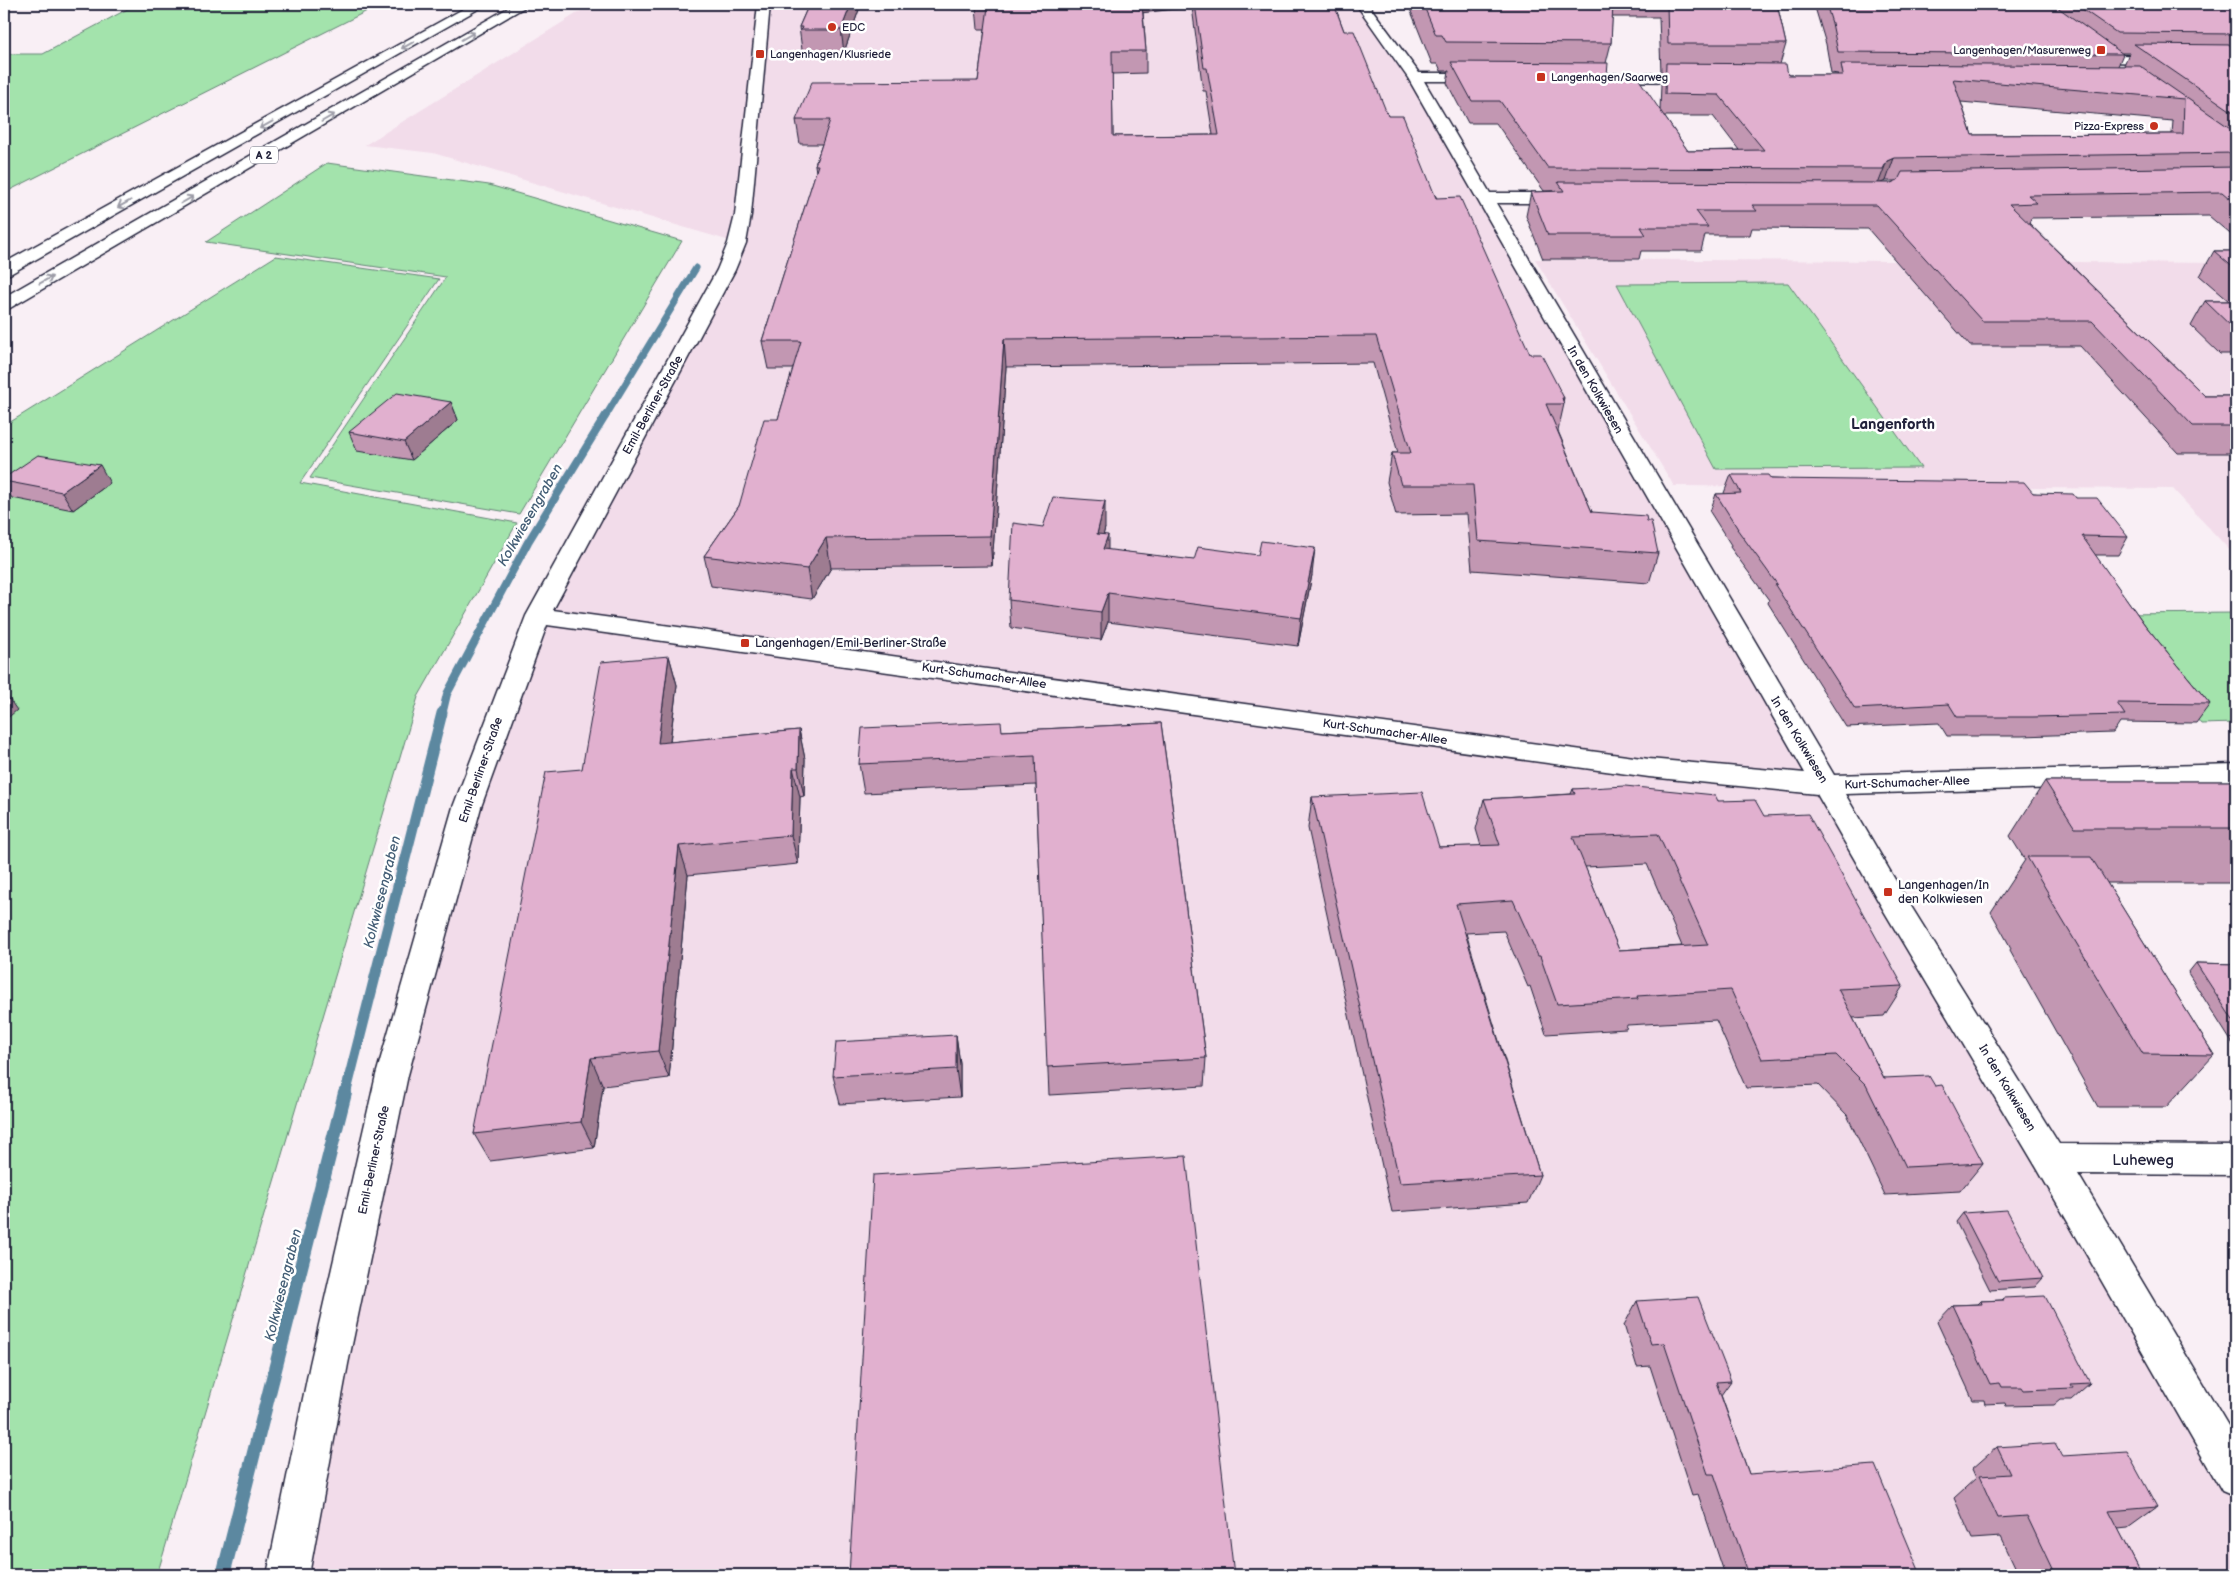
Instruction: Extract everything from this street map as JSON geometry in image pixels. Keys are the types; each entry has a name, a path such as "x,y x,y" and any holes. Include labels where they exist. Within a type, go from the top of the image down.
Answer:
{"main road":[{"name":"A 2","path":"4,270 480,4"},
{"name":"A 2","path":"4,304 524,4"},
{"name":"Emil-Berliner-Straße","path":"288,1575 330,1364 392,1075 467,807 538,616 706,310 737,243 743,215 764,4"},
{"name":"In den Kolkwiesen","path":"1362,4 1414,77 1894,903 2050,1159 2236,1477"},
{"path":"2093,50 2122,71"},
{"path":"2106,59 2236,60"},
{"path":"1414,77 1502,77"},
{"path":"1586,78 1716,78"},
{"path":"1484,198 1584,198"},
{"name":"Kurt-Schumacher-Allee","path":"538,616 1649,768 1826,785 2236,773"},
{"name":"Luheweg","path":"2050,1159 2236,1160"}],"shaded area":[{"path":"592,4 1362,4 1415,77 2236,1477 2236,1575 288,1575 329,1364 519,664 737,243 433,153 365,145"},
{"path":"1535,259 2236,263 2236,557 2173,489 1674,486"}],"green space":[{"path":"137,4 352,4 373,8 4,193 4,54 43,54"},
{"path":"327,163 489,185 682,241 519,514 310,478 446,277 206,242"},
{"path":"276,256 439,279 300,483 517,523 418,697 157,1575 4,1575 4,426"},
{"path":"1788,283 1921,468 1716,469 1617,284"},
{"path":"2236,613 2236,723 2201,724 2117,614"}],"building":[{"path":"809,4 851,4 841,30 801,30 802,27 799,27"},
{"path":"977,4 1142,4 1146,51 1112,51 1113,136 1219,135 1207,68 1204,68 1195,4 1334,4 1344,31 1354,31 1388,116 1403,116 1436,198 1460,197 1530,354 1541,354 1564,398 1562,398 1564,404 1546,404 1592,512 1646,516 1647,521 1651,521 1658,553 1478,541 1473,485 1401,485 1392,453 1411,453 1376,336 1004,339 990,536 826,538 807,569 704,556 739,506 764,419 778,419 801,341 762,341 818,165 815,165 830,120 796,120 812,82 978,81 988,7 976,7"},
{"path":"1423,4 1613,4 1611,43 1446,42 1442,35 1436,35"},
{"path":"1667,4 1777,4 1786,44 1668,44"},
{"path":"1826,4 2053,4 2123,54 1838,52"},
{"path":"2075,4 2236,4 2236,34 2117,33"},
{"path":"2134,44 2236,45 2236,114"},
{"path":"1451,62 1608,63 1607,75 1638,78 1688,151 1764,150 1719,95 1665,94 1666,63 1786,64 1788,75 1843,75 1841,64 2140,66 2236,132 2236,153 1894,158 1887,161 1883,169 1548,168 1500,101 1472,101","holes":["1953,79 2184,99 2183,134 1972,135"]},
{"path":"2236,167 2236,204 2222,192 2028,195 2037,203 2009,204 2205,396 2236,396 2236,426 2193,426 2092,321 1982,321 1877,205 1752,205 1757,211 1696,211 1708,227 1641,227 1646,235 1548,235 1531,192 1564,191 1558,182 1891,183 1898,180 1902,172"},
{"path":"2214,251 2236,251 2236,270"},
{"path":"2205,301 2236,301 2236,329 2234,329"},
{"path":"397,393 451,402 404,442 349,432"},
{"path":"38,455 100,465 62,492 4,481 4,478"},
{"path":"1731,475 1768,475 1771,479 2024,482 2033,493 2073,494 2076,498 2097,498 2128,537 2082,536 2145,625 2210,704 2117,703 2125,715 2033,717 1957,717 1949,704 1855,709 1775,585 1777,584 1737,529 1716,494 1741,493"},
{"path":"1053,497 1105,501 1097,534 1108,535 1103,549 1194,560 1198,547 1258,555 1261,541 1315,548 1301,618 1108,593 1101,612 1009,600 1013,523 1043,527"},
{"path":"669,656 658,743 799,730 798,768 793,768 791,835 679,846 658,1051 591,1058 581,1122 474,1134 546,772 582,769 601,662"},
{"path":"1001,722 1002,731 1161,723 1206,1058 1047,1067 1035,756 859,764 862,728"},
{"path":"2045,781 2236,781 2236,828 2075,828"},
{"path":"1625,786 1715,795 1718,801 1755,800 1764,816 1808,814 1903,986 1838,989 1884,1078 1929,1076 1935,1086 1942,1085 1983,1163 1906,1167 1866,1085 1836,1055 1762,1059 1731,990 1637,996 1638,999 1557,1004 1540,956 1538,956 1513,900 1456,904 1540,1175 1400,1183 1312,797 1422,792 1439,847 1500,845 1484,799 1575,794 1573,789","holes":["1658,834 1708,945 1619,950 1573,837"]},
{"path":"2027,857 2091,857 2214,1055 2143,1054 2048,896 2050,896"},
{"path":"2196,963 2236,964 2236,1025"},
{"path":"956,1035 956,1069 833,1076 836,1042"},
{"path":"1186,1156 1234,1575 849,1575 873,1175"},
{"path":"2007,1210 2043,1278 1998,1281 1963,1213"},
{"path":"2045,1296 2090,1383 2071,1384 2073,1388 2024,1390 2022,1387 2002,1387 2000,1383 1990,1384 1953,1305 1982,1304 1981,1301 2004,1300 2004,1298"},
{"path":"1698,1297 1731,1381 1716,1382 1749,1474 1875,1465 1921,1575 1749,1575 1714,1474 1708,1474 1664,1343 1651,1344 1637,1301"},
{"path":"2055,1443 2062,1456 2127,1452 2157,1507 2109,1511 2142,1575 2055,1575 2027,1516 1998,1518 1979,1476 2010,1474 1997,1447"}],"waterway":[{"name":"Kolkwiesengraben","path":"605,417 696,268"},
{"name":"Kolkwiesengraben","path":"442,715 447,694 528,542 606,415"},
{"name":"Kolkwiesengraben","path":"345,1095 442,713"},
{"name":"Kolkwiesengraben","path":"223,1575 345,1093"}],"place":[{"name":"EDC","path":"832,27"},
{"name":"Langenhagen/Masurenweg","path":"2101,50"},
{"name":"Langenhagen/Klusriede","path":"760,54"},
{"name":"Langenhagen/Saarweg","path":"1541,77"},
{"name":"Pizza-Express","path":"2154,126"},
{"name":"Langenhagen/Emil-Berliner-Straße","path":"745,643"},
{"name":"Langenhagen/In den Kolkwiesen","path":"1888,892"}],"district":[{"name":"Langenforth","path":"1893,424"}]}
